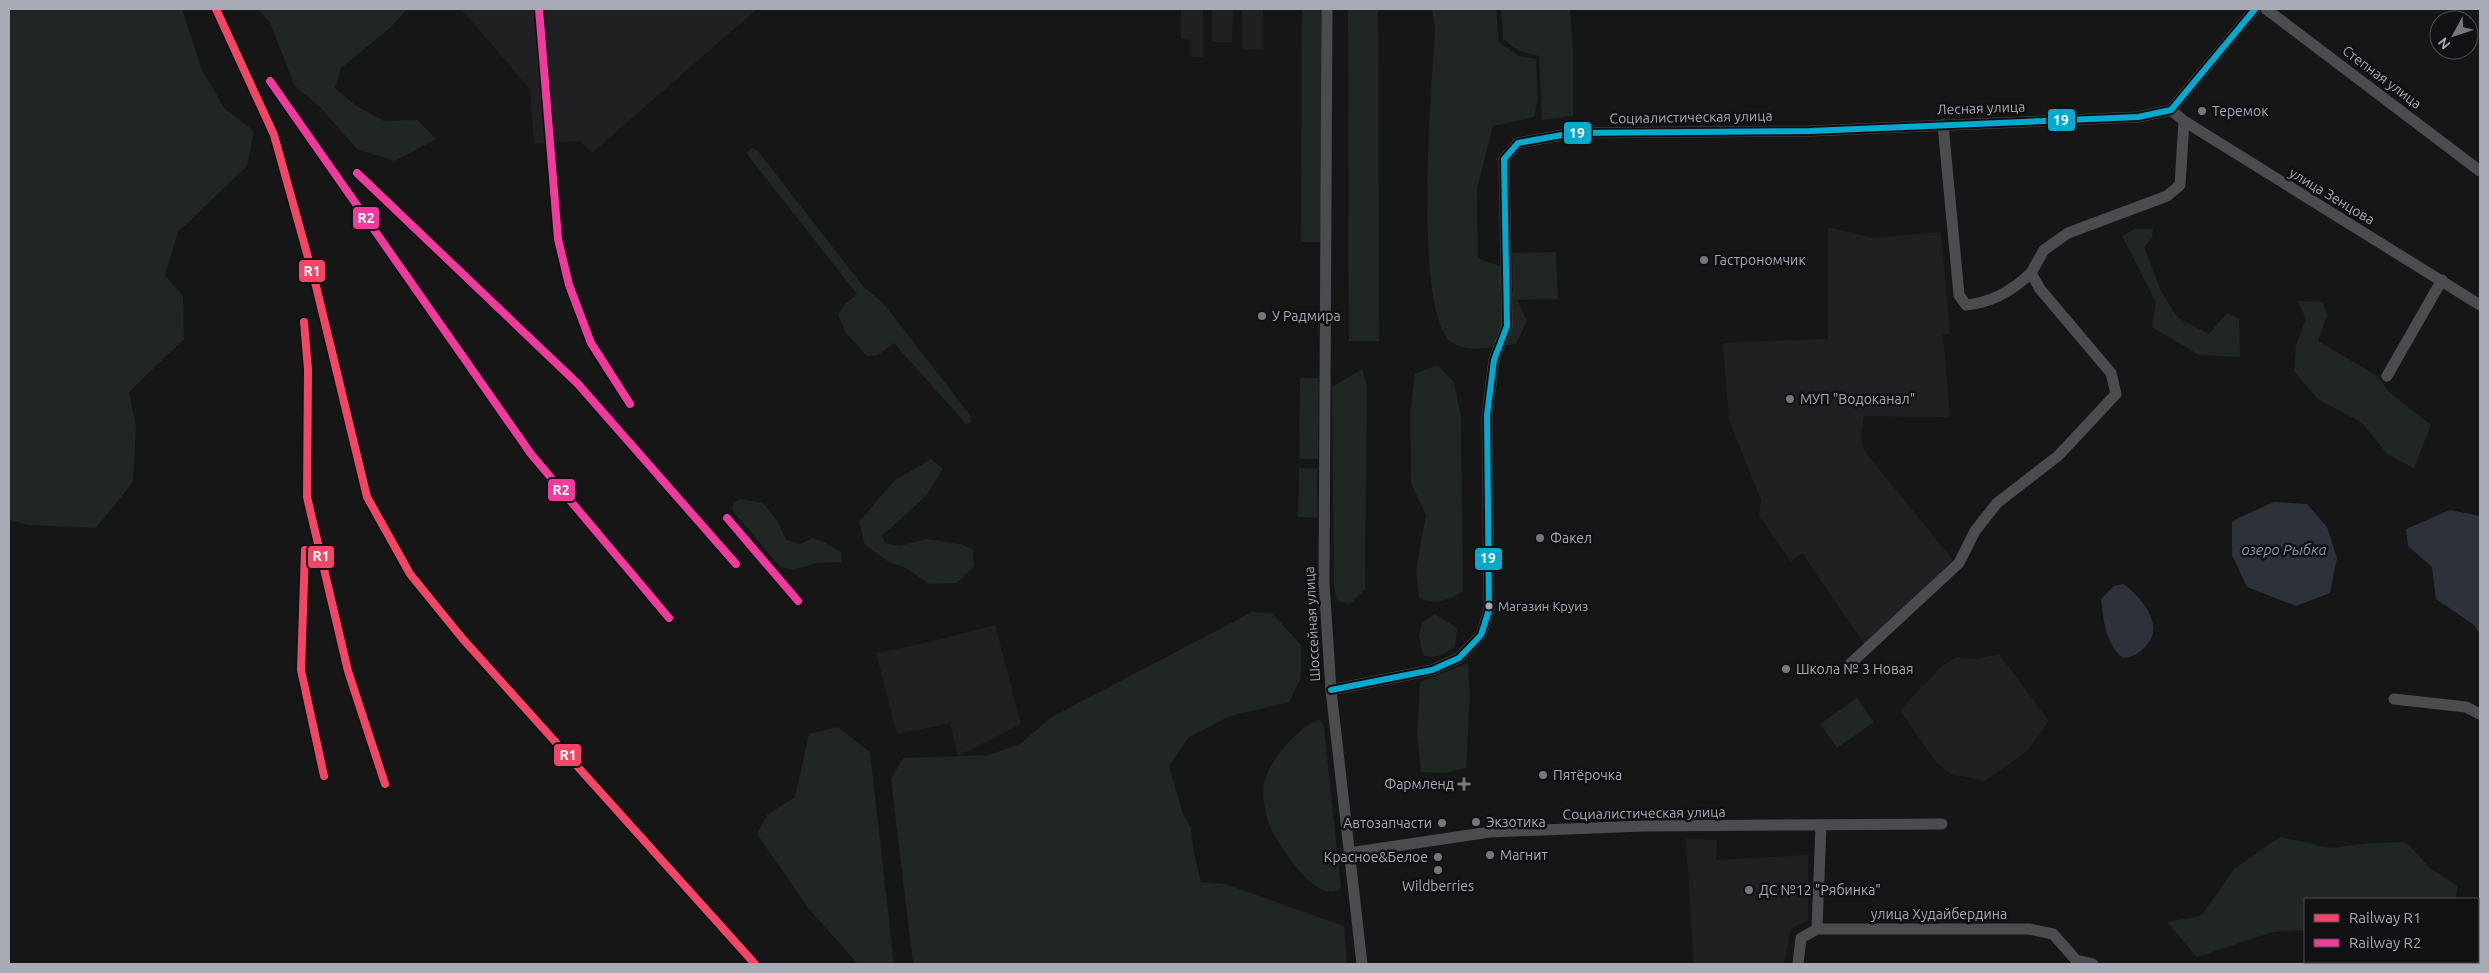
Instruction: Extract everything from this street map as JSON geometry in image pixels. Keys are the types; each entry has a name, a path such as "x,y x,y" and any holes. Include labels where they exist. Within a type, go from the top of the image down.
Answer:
{"street":[{"name":"Шоссейная улица","path":"1327,9 1324,583 1331,690 1362,964"},
{"path":"2171,110 2255,9"},
{"name":"Степная улица","path":"2266,9 2480,170"},
{"name":"улица Зенцова","path":"2171,110 2184,121 2480,305"},
{"name":"Лесная улица","path":"1810,131 2138,116 2171,110"},
{"path":"1943,125 1959,295 1966,306 1979,304 2016,287 2031,273 2044,250 2068,233 2167,196 2180,185 2184,121"},
{"name":"Социалистическая улица","path":"1331,690 1432,670 1459,658 1481,634 1489,610 1487,415 1494,360 1507,326 1504,159 1518,143 1573,133 1810,131"},
{"path":"1850,664 1959,563 1975,532 1997,503 2058,456 2116,394 2111,373 2040,289 2031,273"},
{"path":"2388,376 2442,280"},
{"path":"2394,699 2466,707 2480,714"},
{"name":"Социалистическая улица","path":"1349,853 1490,832 1643,826 1942,824"},
{"path":"1798,964 1801,938 1818,929 1821,825"},
{"name":"улица Худайбердина","path":"1818,929 2029,929 2053,934 2076,960 2093,964"}],"shaded area":[{"path":"9,9 182,9 202,70 225,109 254,131 247,166 178,232 165,275 183,296 184,339 129,392 136,426 133,482 96,528 28,525 9,519"},
{"path":"257,9 407,9 390,28 341,68 335,88 355,105 384,121 417,120 436,139 395,161 357,149 320,107 294,85 270,22"},
{"path":"461,9 757,9 592,153 580,141 534,144 530,89"},
{"path":"1181,9 1203,9 1203,57 1191,57 1191,40 1181,39"},
{"path":"1212,9 1233,9 1232,42 1212,42"},
{"path":"1242,9 1263,9 1263,50 1242,49"},
{"path":"1302,9 1321,9 1321,242 1301,242"},
{"path":"1348,9 1378,9 1379,341 1349,341"},
{"path":"1432,9 1496,9 1499,42 1518,56 1536,59 1538,99 1534,117 1493,126 1477,189 1478,258 1502,267 1513,294 1512,253 1556,252 1558,299 1517,300 1527,321 1516,344 1481,348 1455,345 1449,340 1438,318 1431,283 1427,191 1435,27"},
{"path":"1501,9 1570,9 1573,47 1573,116 1542,120 1539,56 1519,51 1503,39"},
{"path":"752,148 758,151 863,286 884,304 970,415 971,422 966,424 894,343 878,355 867,356 846,333 838,315 843,306 857,294 746,153"},
{"path":"1828,227 1873,238 1941,232 1950,334 1943,334 1950,417 1864,416 1861,438 1865,452 1953,560 1865,645 1802,553 1791,562 1759,515 1761,500 1729,420 1723,343 1828,339"},
{"path":"2135,229 2153,229 2152,238 2144,247 2161,291 2178,318 2209,334 2227,313 2239,319 2240,357 2199,355 2152,327 2156,302 2122,236"},
{"path":"2298,301 2323,302 2327,315 2318,341 2377,376 2389,392 2431,425 2414,468 2388,455 2362,423 2318,399 2294,371 2296,346 2306,319"},
{"path":"1437,365 1454,382 1461,417 1463,591 1442,601 1431,602 1419,598 1416,570 1426,515 1411,483 1410,413 1415,374"},
{"path":"1362,369 1367,385 1365,589 1350,604 1337,601 1334,589 1332,387"},
{"path":"1300,378 1319,378 1318,459 1299,459"},
{"path":"931,459 943,469 927,495 882,536 885,543 900,546 926,539 960,544 973,549 974,566 957,583 929,584 906,568 889,562 865,545 859,522 894,481"},
{"path":"1299,468 1317,469 1317,518 1298,517"},
{"path":"741,499 763,503 777,520 786,540 800,544 813,538 824,542 842,553 841,562 817,563 793,570 780,567 732,510 734,502"},
{"path":"1252,612 1272,613 1301,645 1301,678 1289,702 1230,716 1189,737 1169,766 1183,814 1191,828 1193,849 1201,882 1225,884 1344,926 1347,964 913,964 891,779 903,758 989,755 1022,743 1050,718"},
{"path":"1435,614 1457,628 1455,647 1439,656 1432,657 1423,655 1419,636 1422,622"},
{"path":"995,625 1021,724 958,756 950,723 897,734 876,653 930,642"},
{"path":"1999,654 2049,721 2026,752 1985,781 1951,774 1936,762 1900,710 1942,666 1957,657 1977,659"},
{"path":"1468,663 1470,695 1466,768 1445,773 1421,772 1417,733 1420,682"},
{"path":"1857,698 1874,722 1837,748 1820,724"},
{"path":"1320,720 1324,727 1341,888 1332,892 1321,889 1310,881 1298,870 1288,856 1268,822 1263,795 1267,775 1280,752 1305,727"},
{"path":"838,727 870,752 894,964 858,964 808,908 757,834 767,815 795,797 809,734"},
{"path":"2280,837 2331,848 2370,843 2406,842 2430,868 2458,886 2455,898 2304,898 2304,930 2273,932 2197,957 2167,922 2201,916 2234,869"},
{"name":"ДС №12 \"Рябинка\"","path":"1686,839 1717,840 1716,860 1808,855 1808,920 1791,929 1784,963 1694,964"}],"water":[{"name":"озеро Рыбка","path":"2274,502 2307,504 2327,527 2337,558 2330,593 2296,606 2247,587 2232,555 2232,521"},
{"path":"2450,510 2480,516 2480,635 2474,625 2436,599 2432,567 2408,546 2406,529"},
{"path":"2124,584 2138,597 2149,613 2153,622 2153,631 2150,640 2142,650 2137,654 2123,658 2117,653 2106,631 2101,599 2114,586"}],"rail line":[{"name":"R1","path":"216,9 274,135 316,286 367,497 410,574 462,638 755,964"},
{"name":"R2","path":"539,9 558,239 569,285 591,343 630,404"},
{"name":"R2","path":"270,81 531,454 669,618"},
{"name":"R2","path":"357,173 578,384 736,564"},
{"name":"R1","path":"304,322 308,369 307,497 348,671 385,784"},
{"name":"R2","path":"727,518 798,601"},
{"name":"R1","path":"305,550 301,670 324,776"}],"transit line":[{"name":"19","path":"1331,690 1432,670 1459,658 1481,635 1489,610 1487,415 1494,360 1507,326 1504,159 1518,143 1573,133 1810,131 2138,117 2171,110 2255,9"}],"place":[{"name":"Теремок","path":"2202,111"},
{"name":"Гастрономчик","path":"1704,260"},
{"name":"У Радмира","path":"1262,316"},
{"name":"МУП \"Водоканал\"","path":"1790,399"},
{"name":"Факел","path":"1540,538"},
{"name":"Магазин Круиз","path":"1489,606"},
{"name":"Школа № 3 Новая","path":"1786,669"},
{"name":"Пятёрочка","path":"1543,775"},
{"name":"Фармленд","path":"1464,784"},
{"name":"Экзотика","path":"1476,822"},
{"name":"Автозапчасти","path":"1442,823"},
{"name":"Магнит","path":"1490,855"},
{"name":"Красное&Белое","path":"1438,857"},
{"name":"Wildberries","path":"1438,870"},
{"name":"ДС №12 \"Рябинка\"","path":"1749,890"}]}
